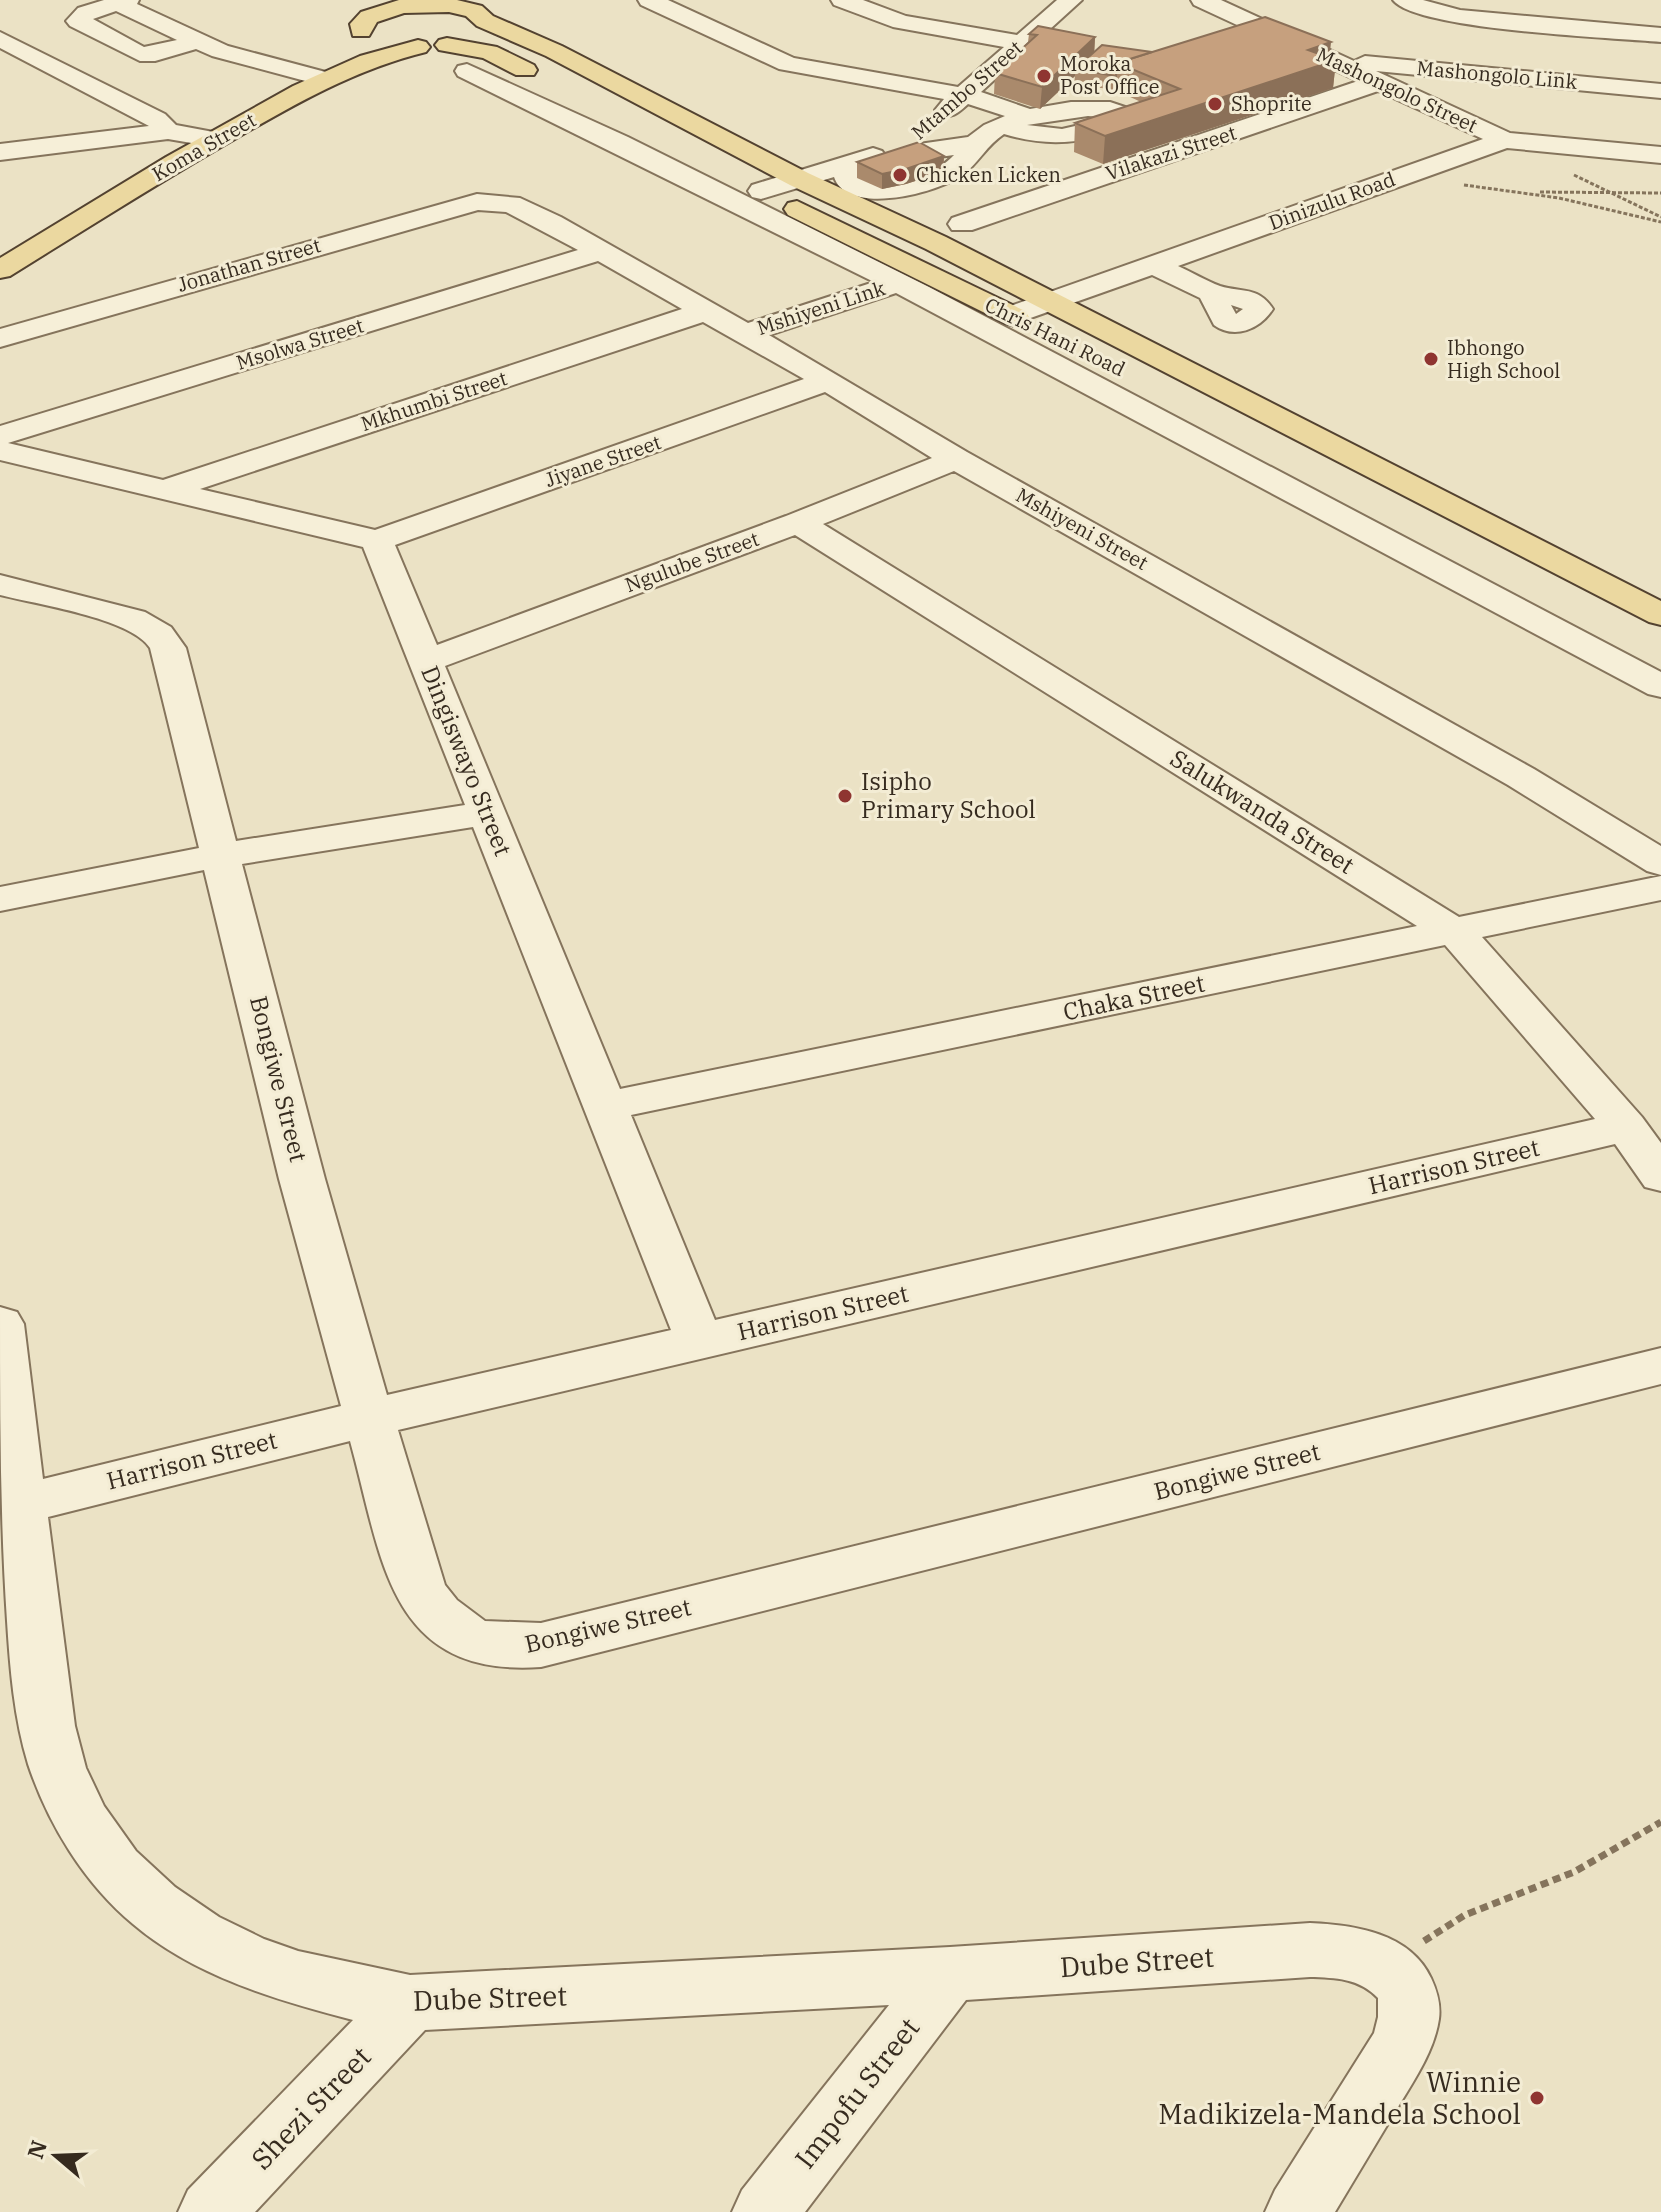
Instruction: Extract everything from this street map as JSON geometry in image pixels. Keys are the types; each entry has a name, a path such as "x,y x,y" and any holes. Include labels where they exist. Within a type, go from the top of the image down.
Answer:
{"main road":[{"name":"Chris Hani Road","path":"414,3 474,11 485,21 554,51 799,179 1050,302 1661,615"},
{"name":"Koma Street","path":"0,244 176,132 361,31 362,24 369,17 414,3"},
{"path":"361,31 380,43 418,47 447,45 477,34 485,28 485,21"},
{"name":"Chris Hani Road","path":"447,45 489,52 761,191 1661,639"},
{"name":"Koma Street","path":"0,270 215,139 324,79 380,55 418,47"}],"street":[{"path":"649,0 787,64 891,85 962,95 1002,105 1026,116"},
{"path":"842,0 879,16 927,28 1021,43"},
{"path":"879,16 899,0"},
{"name":"Mtambo Street","path":"761,191 897,148 917,137 1071,0"},
{"name":"Mashongolo Street","path":"1202,0 1505,140"},
{"path":"1404,0 1438,13 1460,17 1661,35"},
{"path":"197,41 155,54 140,54 78,21 86,13 123,2 228,54 324,79"},
{"path":"1206,31 1225,10 1253,3"},
{"path":"0,39 176,132"},
{"path":"0,58 29,54"},
{"path":"200,66 228,54"},
{"name":"Mashongolo Link","path":"1334,60 1661,91"},
{"name":"Chris Hani Road","path":"467,71 611,137 898,283 1661,686"},
{"name":"Vilakazi Street","path":"962,224 1380,82"},
{"path":"973,144 1002,126 1026,116 1108,108 1119,112 1124,119 1082,136 1059,138 1002,126"},
{"path":"0,152 176,132 215,139"},
{"name":"Dinizulu Road","path":"1012,315 1505,140 1661,155"},
{"name":"Mshiyeni Street","path":"501,201 522,208 828,381 956,459 1521,777 1661,863"},
{"name":"Jonathan Street","path":"0,338 374,230 477,202 501,201"},
{"name":"Msolwa Street","path":"0,436 600,252"},
{"path":"1154,265 1213,293"},
{"name":"Mshiyeni Link","path":"744,334 898,283"},
{"name":"Mkhumbi Street","path":"164,490 703,312"},
{"name":"Jiyane Street","path":"377,540 828,381"},
{"path":"0,451 377,540"},
{"name":"Ngulube Street","path":"425,661 798,523 956,459"},
{"name":"Salukwanda Street","path":"798,523 1456,933 1626,1127 1661,1176"},
{"name":"Dingiswayo Street","path":"377,540 700,1342"},
{"name":"Bongiwe Street","path":"0,585 133,619 159,634 168,648 298,1164 415,1581 435,1614 457,1633 477,1641 516,1648 541,1645 1661,1366"},
{"path":"0,899 222,855 487,813"},
{"name":"Chaka Street","path":"607,1106 1456,933 1661,888"},
{"name":"Harrison Street","path":"21,1504 368,1418 1626,1127"},
{"name":"Dube Street","path":"0,1324 42,1697 57,1767 73,1806 93,1841 143,1900 218,1949 254,1965 301,1979 356,1994 410,2003 1337,1950 1365,1955 1396,1977"},
{"name":"Impofu Street","path":"765,2212 950,1974"},
{"path":"1298,2212 1402,2043 1410,2009 1396,1977"},
{"name":"Shezi Street","path":"211,2212 410,2003"}],"path":[{"path":"1569,172 1661,220"},
{"path":"1412,173 1472,187 1523,192 1602,206 1661,220"},
{"path":"1523,192 1661,193"},
{"path":"1396,1977 1465,1915 1574,1872 1661,1822"}],"building":[{"path":"1265,17 1331,42 1308,50 1336,60 1105,136 1075,123 1180,89 1117,63"},
{"path":"1038,26 1095,37 1042,87 995,73 1037,35 1029,34"},
{"path":"1102,45 1152,52 1117,63 1116,76 1075,69"},
{"path":"919,142 944,156 882,174 857,162"}],"place":[{"name":"Moroka Post Office","path":"1044,76"},
{"name":"Shoprite","path":"1215,104"},
{"name":"Chicken Licken","path":"900,175"},
{"name":"Ibhongo High School","path":"1431,359"},
{"name":"Isipho Primary School","path":"845,796"},
{"name":"Winnie Madikizela-Mandela School","path":"1537,2098"}]}
